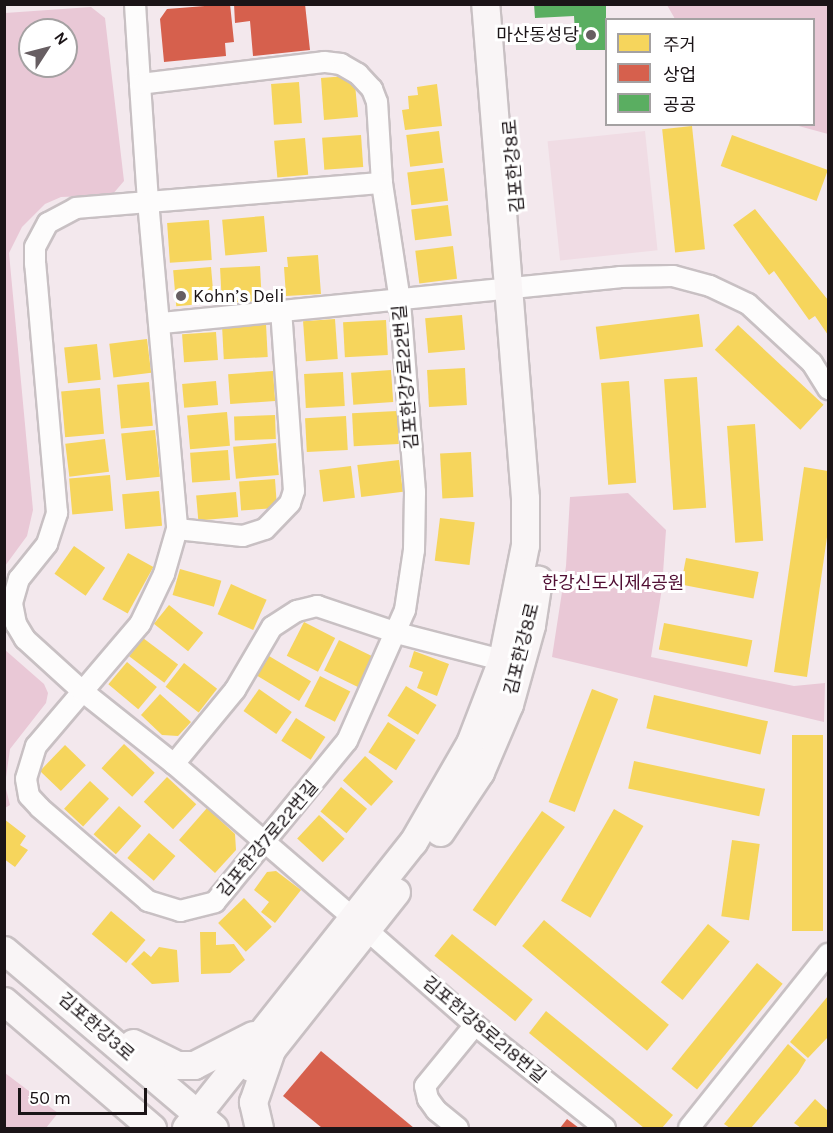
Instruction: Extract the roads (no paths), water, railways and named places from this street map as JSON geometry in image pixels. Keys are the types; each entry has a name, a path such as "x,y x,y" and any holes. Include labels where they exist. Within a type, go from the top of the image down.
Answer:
{"street":[{"name":"김포한강7로22번길","path":"135,4 140,84 148,201 162,323 177,529 164,574 140,624 81,690 28,762 29,796 148,900 180,911 215,902 347,741 397,633 405,610 414,550 415,492 400,301 382,183 377,102 365,80 341,64 324,62 140,84"},
{"name":"김포한강8로","path":"200,1124 359,923 433,843 480,772 539,573 542,495 485,4"},
{"name":"김포한강8로","path":"499,4 517,289"},
{"name":"김포한강8로218번길","path":"382,183 68,209 48,223 35,247 57,513 47,544 19,579 12,603 16,624 25,639 81,690 174,764 475,1025 605,1128"},
{"path":"162,323 281,310 400,301 620,277 674,276 710,286 748,304 780,330 812,363 828,389"},
{"path":"177,529 243,536 265,529 290,503 294,491 281,310"},
{"path":"174,764 235,690 272,627 282,618 316,606 397,633 512,662"},
{"name":"김포한강3로","path":"4,950 77,1010 200,1124"},
{"path":"688,1128 828,954"},
{"path":"4,1001 152,1128"},
{"path":"77,1010 177,1065 194,1065 267,1038"},
{"path":"458,1128 436,1110 428,1099 425,1086 475,1025"},
{"path":"259,1128 253,1102 267,1038"}],"place":[{"name":"마산동성당","path":"591,35"},
{"name":"Kohn’s Deli","path":"181,296"}],"park label":[{"name":"한강신도시제4공원","path":"613,583"}]}
